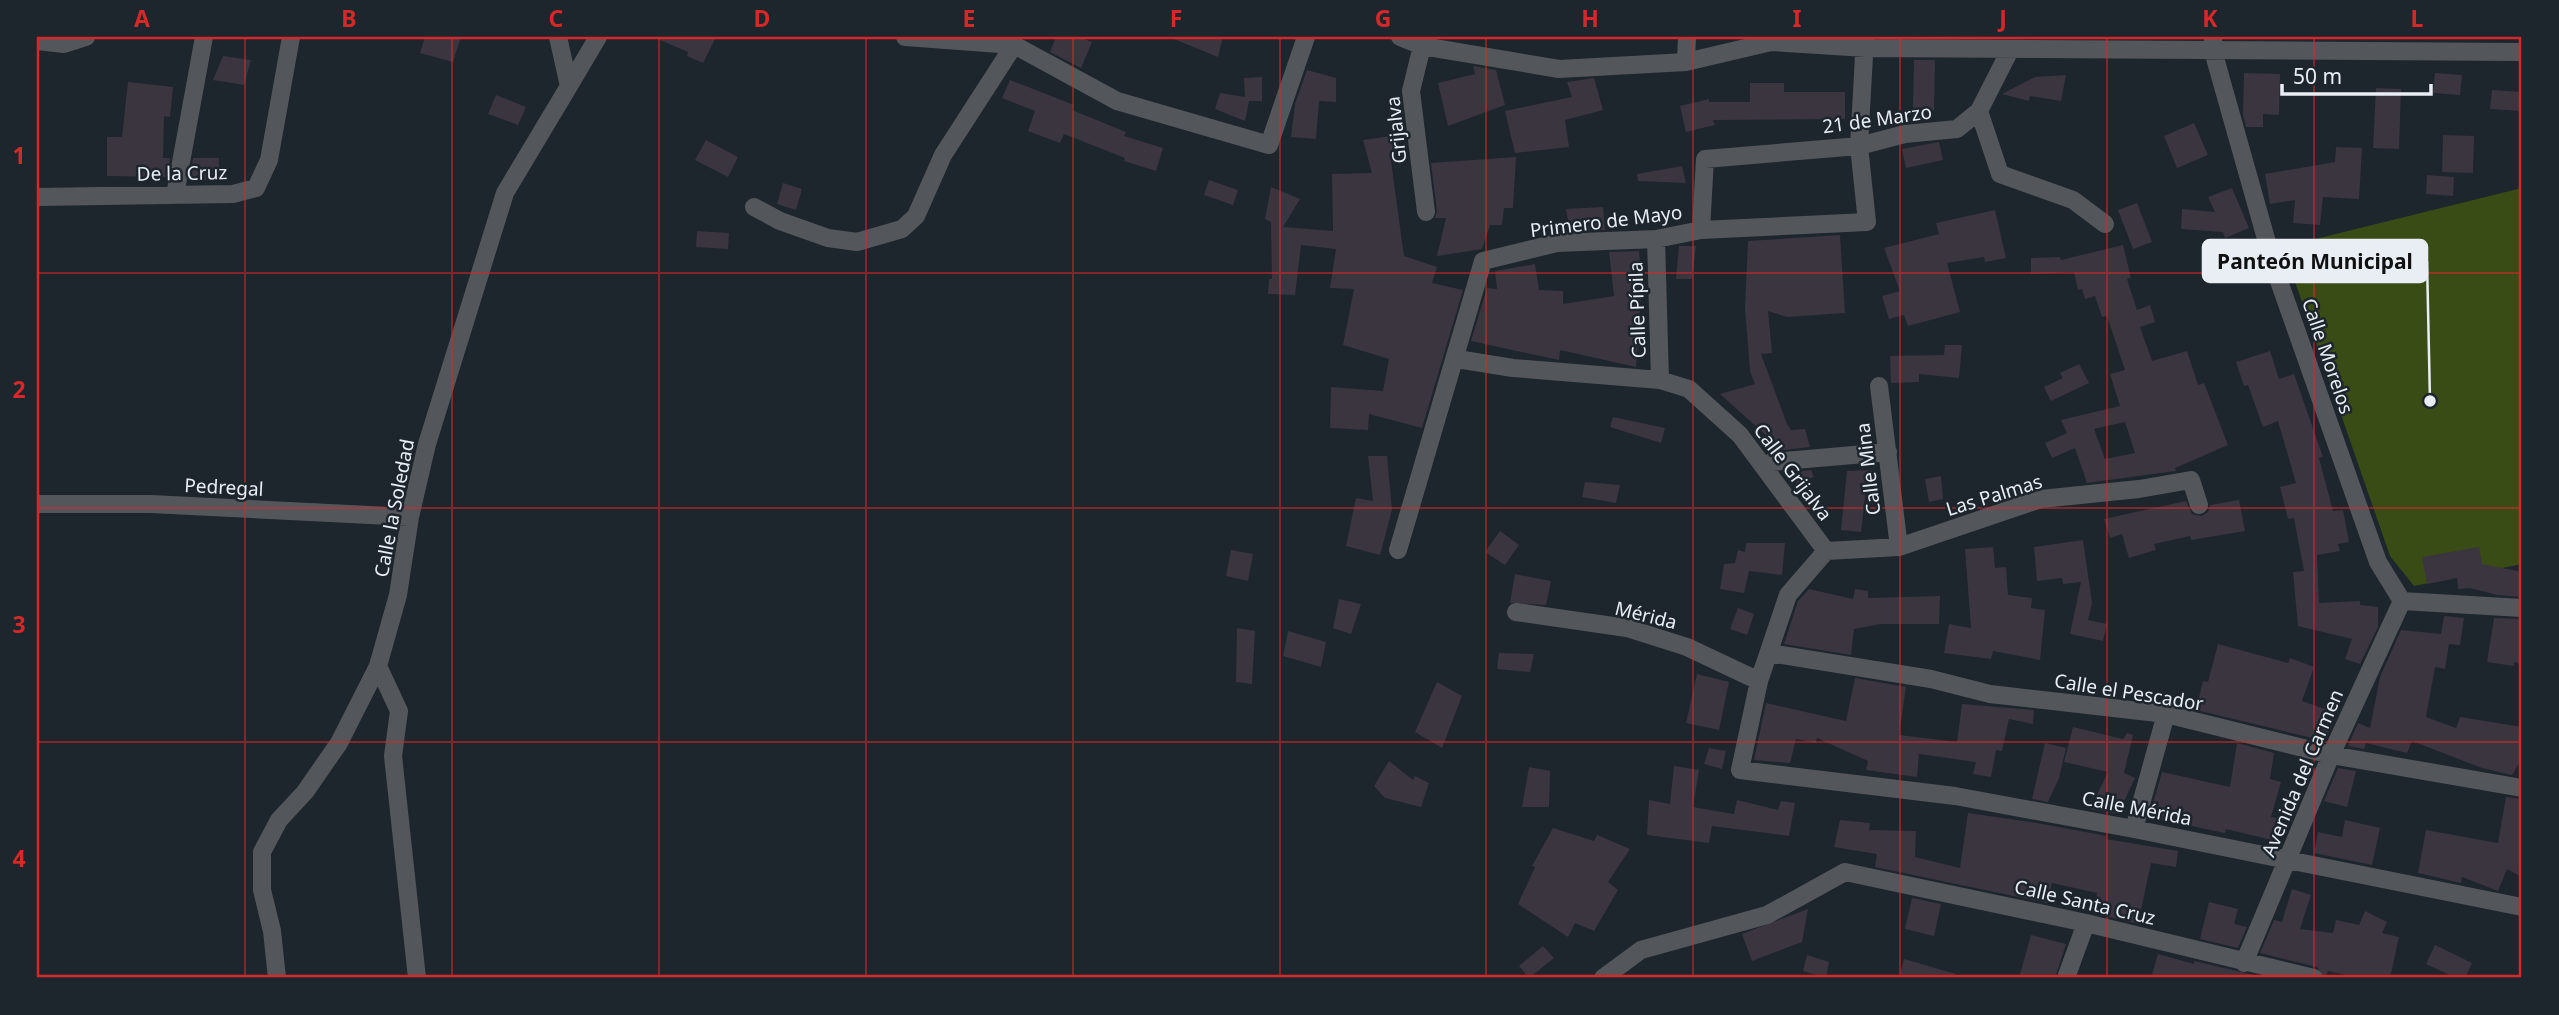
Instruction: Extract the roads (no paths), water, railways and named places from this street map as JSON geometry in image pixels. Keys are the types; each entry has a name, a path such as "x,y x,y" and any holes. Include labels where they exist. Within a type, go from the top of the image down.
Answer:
{"street":[{"path":"37,41 64,44 86,37"},
{"path":"175,195 204,37"},
{"name":"De la Cruz","path":"37,197 233,194 256,188 268,160 291,37"},
{"path":"558,37 569,86"},
{"name":"Calle la Soledad","path":"277,978 272,931 262,890 262,852 279,820 305,792 339,743 378,666 398,595 410,517 427,444 505,193 598,37"},
{"path":"905,37 1014,46 1117,101 1269,145 1306,37"},
{"path":"1400,37 1559,69 1686,62 1771,42 1865,43 2010,50 2213,44 2387,43 2522,52"},
{"path":"1686,37 1686,62"},
{"path":"1859,146 1865,43"},
{"name":"Grijalva","path":"1426,212 1411,91 1434,44"},
{"name":"Calle Morelos","path":"2213,44 2274,267 2378,562 2402,601"},
{"path":"754,207 780,221 828,238 857,242 902,229 916,216 943,155 1014,46"},
{"name":"21 de Marzo","path":"1701,230 1705,159 1859,146 1905,134 1957,129 1979,111 2010,50"},
{"path":"1979,111 2000,174 2073,200 2105,224"},
{"name":"Primero de Mayo","path":"1398,550 1457,359 1483,261 1557,243 1656,239 1701,230 1867,222 1859,146"},
{"name":"Calle Pípila","path":"1656,239 1660,380"},
{"name":"Calle Grijalva","path":"1457,359 1513,368 1660,380 1689,389 1740,435 1826,551 1788,595 1759,681 1740,770"},
{"name":"Calle Mina","path":"1880,386 1899,547"},
{"path":"1764,467 1772,462 1888,452"},
{"name":"Las Palmas","path":"1826,551 1899,547 2040,499 2139,489 2191,480 2199,505"},
{"name":"Pedregal","path":"37,504 151,504 410,517"},
{"path":"2402,601 2522,608"},
{"name":"Avenida del Carmen","path":"2244,963 2331,755 2402,601"},
{"name":"Mérida","path":"1516,612 1627,628 1687,647 1759,681"},
{"name":"Calle el Pescador","path":"1769,653 1931,679 1990,694 2166,715 2331,755 2522,788"},
{"path":"378,666 399,711 393,756 417,978"},
{"path":"2134,829 2166,715"},
{"name":"Calle Mérida","path":"1740,770 1955,796 2288,859 2522,907"},
{"name":"Calle Santa Cruz","path":"1603,978 1642,950 1768,915 1845,872 2086,923 2314,978"},
{"path":"2066,978 2086,923"}],"place":[{"name":"Panteón Municipal","path":"2430,401"}]}
